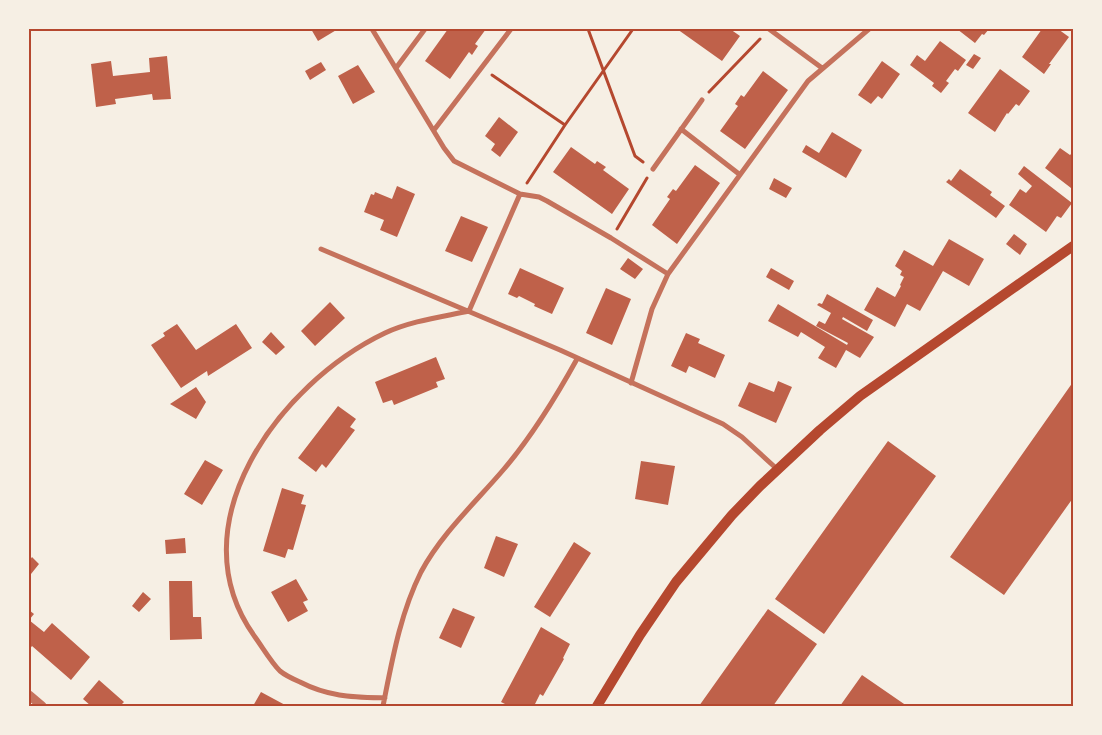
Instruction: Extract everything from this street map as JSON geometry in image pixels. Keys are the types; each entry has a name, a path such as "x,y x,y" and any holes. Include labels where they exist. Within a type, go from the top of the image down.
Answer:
{"main road":[{"path":"597,706 640,635 676,582 732,516 777,469 826,424 868,391 1073,246"}],"street":[{"path":"372,29 444,148 454,161 520,194 539,197 611,238 668,274"},
{"path":"396,68 426,29"},
{"path":"434,130 511,29"},
{"path":"769,29 822,68"},
{"path":"631,382 652,309 668,274 808,81 870,29"},
{"path":"653,169 702,100"},
{"path":"681,129 739,174"},
{"path":"469,311 520,194"},
{"path":"322,249 469,311 723,424 742,437 777,469"},
{"path":"384,698 347,697 323,692 289,677 276,665 251,631 233,598 227,563 228,524 239,488 255,454 283,414 316,379 357,349 385,333 412,323 469,311"},
{"path":"383,706 388,676 401,625 422,570 448,532 525,442 557,395 577,359"},
{"path":"29,695 42,706"}],"path":[{"path":"588,29 635,156 653,169 611,238"},
{"path":"520,194 565,125 633,29"},
{"path":"702,100 769,29"},
{"path":"482,68 565,125"}],"building":[{"path":"311,29 338,29 318,41"},
{"path":"448,29 486,29 475,44 478,46 472,55 469,52 450,79 425,61"},
{"path":"677,29 730,29 740,36 722,61"},
{"path":"957,29 989,29 975,43"},
{"path":"1042,29 1058,29 1069,37 1044,74 1022,57"},
{"path":"940,41 966,60 958,71 955,69 946,81 949,83 941,93 932,86 934,83 910,65 917,55 925,61"},
{"path":"974,54 981,58 973,69 966,65"},
{"path":"167,56 171,99 153,100 152,94 115,99 116,104 96,107 91,64 111,61 113,76 150,72 149,58"},
{"path":"882,61 900,74 882,99 878,96 871,104 858,95"},
{"path":"321,62 326,70 310,80 305,71"},
{"path":"358,65 375,92 353,104 338,76"},
{"path":"1000,69 1030,91 1019,106 1016,104 1007,113 995,132 968,113"},
{"path":"763,71 788,90 745,149 720,131 738,106 735,104 741,95 744,97"},
{"path":"499,117 518,132 500,157 491,150 495,144 485,136"},
{"path":"832,132 862,150 846,178 802,152 806,145 819,153"},
{"path":"571,147 595,164 597,161 606,167 603,170 629,189 612,214 553,172"},
{"path":"1060,148 1070,155 1073,152 1073,184 1071,188 1045,168"},
{"path":"695,165 720,183 677,244 652,225 670,199 667,197 673,189 676,191"},
{"path":"1024,166 1072,203 1061,218 1057,216 1046,232 1009,205 1020,189 1026,193 1032,186 1018,174"},
{"path":"960,169 992,192 990,195 1005,206 996,218 946,182 949,179 951,181"},
{"path":"774,178 792,188 786,198 769,189"},
{"path":"397,186 415,194 397,237 380,230 384,220 364,212 371,194 374,195 375,192 392,199"},
{"path":"461,216 488,227 472,262 445,251"},
{"path":"1014,234 1027,244 1020,255 1006,244"},
{"path":"949,239 984,259 969,286 943,271 920,311 907,304 895,327 864,310 877,287 895,297 904,277 900,275 902,271 895,266 904,250 933,266"},
{"path":"628,258 643,269 635,279 620,269"},
{"path":"520,268 564,288 552,314 534,306 535,304 519,296 517,298 508,294"},
{"path":"771,268 794,281 789,290 766,277"},
{"path":"606,288 631,299 612,345 586,333"},
{"path":"827,294 873,320 867,331 843,317 842,319 874,337 860,358 846,350 836,368 818,358 825,347 801,332 798,337 768,321 778,304 847,345 848,343 816,326 819,321 825,324 831,313 817,305 819,303 822,304"},
{"path":"330,302 345,318 315,346 301,331"},
{"path":"177,324 196,350 236,324 252,348 208,376 207,371 181,388 151,345 165,336 163,333"},
{"path":"271,332 285,347 276,355 262,342"},
{"path":"686,333 700,339 698,343 725,355 715,378 689,366 686,373 671,366"},
{"path":"436,357 445,379 436,382 438,387 394,405 392,400 383,403 375,382"},
{"path":"778,381 792,387 776,423 738,406 749,382 774,392"},
{"path":"1073,382 1073,498 1004,595 950,557"},
{"path":"196,387 206,402 196,419 170,404"},
{"path":"338,406 356,419 350,427 355,430 326,468 322,464 316,472 298,458"},
{"path":"888,441 936,476 824,634 775,599"},
{"path":"205,460 223,470 202,505 184,494"},
{"path":"641,461 675,466 668,505 635,499"},
{"path":"282,488 304,495 301,504 306,505 293,550 288,549 285,558 263,551"},
{"path":"496,536 518,544 504,577 484,568"},
{"path":"185,538 186,553 166,554 165,540"},
{"path":"574,542 591,553 550,617 534,607"},
{"path":"32,557 39,564 31,574 29,572 29,561"},
{"path":"296,579 308,600 303,602 308,611 288,622 271,592"},
{"path":"169,581 192,581 193,617 201,617 202,639 170,640"},
{"path":"143,592 151,599 139,612 132,606"},
{"path":"453,608 475,617 461,648 439,638"},
{"path":"768,609 817,644 773,706 699,706"},
{"path":"29,610 34,614 29,620"},
{"path":"29,620 44,632 52,623 90,657 71,680 32,646 29,650"},
{"path":"541,627 570,644 564,659 543,696 540,694 534,706 509,706 501,702"},
{"path":"862,675 907,706 840,706"},
{"path":"99,680 124,702 120,706 91,706 83,699"},
{"path":"261,692 287,706 253,706"}]}
